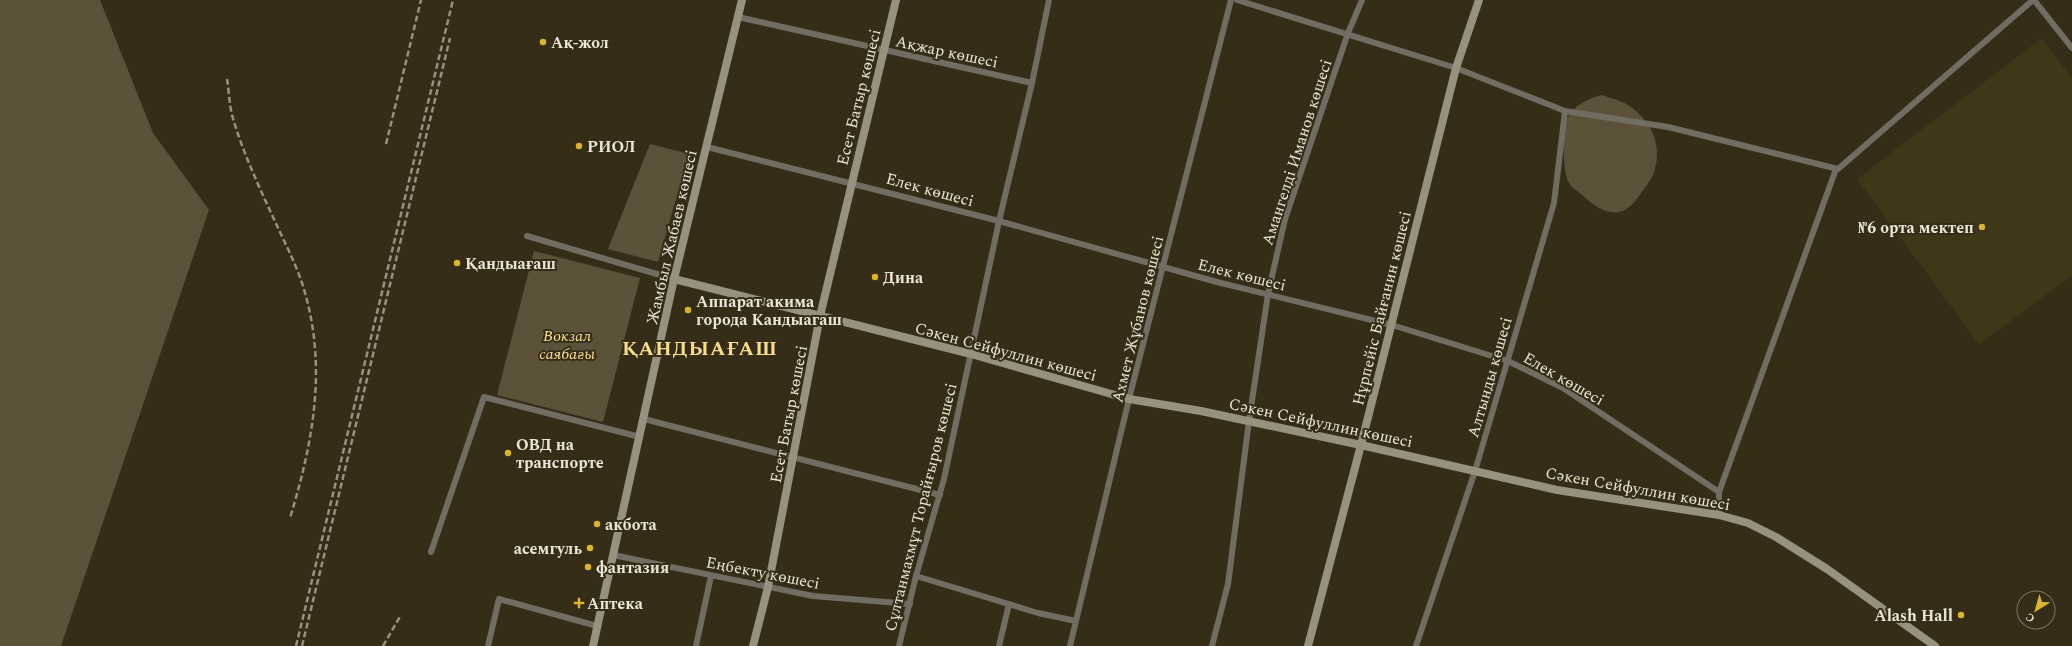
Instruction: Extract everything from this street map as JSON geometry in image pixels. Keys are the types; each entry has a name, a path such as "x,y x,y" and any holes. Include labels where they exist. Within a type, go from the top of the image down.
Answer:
{"street":[{"name":"Жамбыл Жабаев көшесі","path":"593,646 674,279 742,0"},
{"name":"Есет Батыр көшесі","path":"752,646 768,587 820,316 896,0"},
{"name":"Сұлтанмахмұт Торайғыров көшесі","path":"899,646 916,576 940,495 1032,83 1049,0"},
{"name":"Ахмет Жұбанов көшесі","path":"1070,646 1129,399 1164,268 1230,0"},
{"path":"1237,0 1348,33 1456,68 1565,111 1668,127 1836,169 1838,169 2033,0 2072,48"},
{"name":"Амангелді Иманов көшесі","path":"1212,646 1228,584 1249,421 1268,294 1285,219 1348,33 1362,0"},
{"name":"Нұрпейіс Байғанин көшесі","path":"1308,646 1392,325 1456,68 1479,0"},
{"name":"Ақжар көшесі","path":"738,17 1032,83"},
{"name":"Алтынды көшесі","path":"1416,646 1475,471 1554,203 1565,111"},
{"name":"Елек көшесі","path":"707,147 852,182 1000,221 1164,268 1392,325 1508,361 1563,388 1718,492"},
{"path":"1720,515 1718,492 1836,169"},
{"path":"527,236 674,279"},
{"name":"Сәкен Сейфуллин көшесі","path":"674,279 971,354 1129,399 1249,421 1557,490 1720,515 1748,522 1776,537 1827,569 1935,646"},
{"path":"431,552 484,397 640,437"},
{"path":"644,419 794,456 940,495"},
{"name":"Еңбекту көшесі","path":"613,555 813,596 910,604"},
{"path":"696,646 711,576"},
{"path":"916,576 1010,604 1076,621"},
{"path":"488,646 499,599 598,626"},
{"path":"999,646 1010,604"}],"shaded area":[{"name":"№6 орта мектеп","path":"2042,38 2072,78 2072,276 1979,344 1857,179"}],"green space":[{"path":"0,0 100,0 153,133 209,210 61,646 0,646"},
{"path":"1602,95 1625,103 1636,111 1649,127 1654,136 1656,145 1656,165 1652,177 1634,202 1620,212 1606,211 1590,202 1570,185 1565,169 1564,138 1569,115 1575,108 1584,102"},
{"path":"650,144 689,154 658,262 608,249"},
{"name":"Вокзал саябағы","path":"534,251 640,278 603,422 497,395"}],"railway":[{"path":"386,144 421,0"},
{"path":"296,646 453,0"},
{"path":"302,646 450,38"},
{"path":"227,79 231,110 236,130 253,173 300,276 310,313 316,372 315,401 306,459 290,518"},
{"path":"383,646 401,615"}],"place":[{"name":"Ақ-жол","path":"543,42"},
{"name":"РИОЛ","path":"579,146"},
{"name":"№6 орта мектеп","path":"1982,227"},
{"name":"Қандыағаш","path":"457,263"},
{"name":"Дина","path":"875,277"},
{"name":"Аппарат акима города Кандыагаш","path":"688,310"},
{"name":"ОВД на транспорте","path":"508,453"},
{"name":"акбота","path":"597,524"},
{"name":"асемгуль","path":"590,548"},
{"name":"фантазия","path":"588,567"},
{"name":"Аптека","path":"579,603"},
{"name":"Alash Hall","path":"1961,615"}],"district":[{"name":"ҚАНДЫАҒАШ","path":"700,348"}]}
